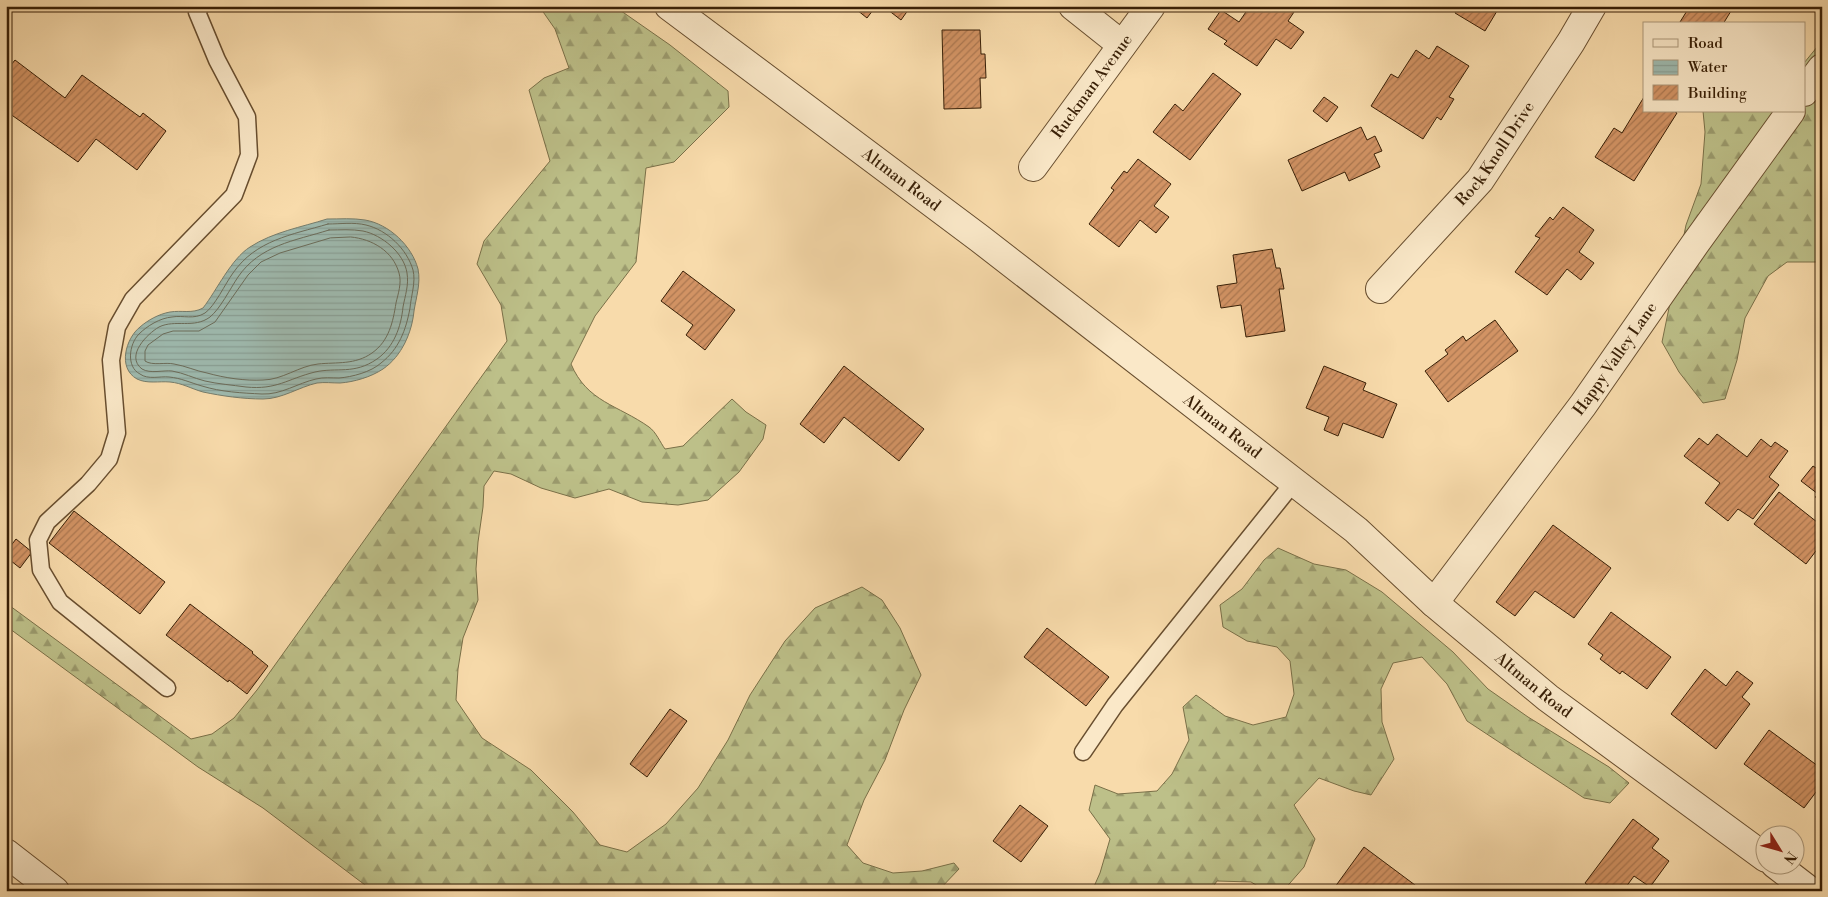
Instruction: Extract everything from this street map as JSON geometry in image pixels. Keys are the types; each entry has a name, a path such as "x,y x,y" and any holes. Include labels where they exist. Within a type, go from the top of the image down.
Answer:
{"street":[{"name":"Altman Road","path":"669,6 978,238 1356,530 1434,602 1548,698 1756,851"},
{"path":"1073,6 1122,45"},
{"name":"Ruckman Avenue","path":"1032,167 1151,6"},
{"name":"Rock Knoll Drive","path":"1380,289 1480,180 1571,42 1592,6"},
{"path":"1806,89 1822,68"},
{"name":"Happy Valley Lane","path":"1434,602 1583,405 1789,112"},
{"path":"6,853 55,891"},
{"path":"1788,874 1810,891"}],"lane":[{"path":"167,688 60,602 41,570 38,540 47,522 88,484 109,459 117,433 111,360 117,327 133,299 234,195 249,155 247,117 217,60 197,12 202,6"},
{"path":"1083,752 1115,705 1294,482"}],"green space":[{"path":"539,6 614,6 670,45 728,91 729,107 674,162 646,168 636,262 595,316 571,364 578,377 586,387 604,402 649,427 656,434 665,449 683,446 732,399 746,412 766,425 763,439 739,472 708,500 678,505 642,502 609,489 575,498 541,488 511,474 494,471 484,486 476,569 478,600 463,638 456,700 482,738 531,770 573,812 600,845 627,852 666,824 698,788 728,740 750,695 785,641 815,608 862,587 882,600 900,628 921,675 904,710 885,760 864,800 847,845 863,863 893,873 922,871 954,863 959,869 938,891 373,891 263,808 198,767 6,626 6,603 191,739 212,734 234,718 257,690 507,341 501,305 477,264 484,241 550,161 529,90 544,78 569,68 555,29"},
{"path":"1822,41 1822,262 1787,262 1768,276 1745,318 1737,360 1725,399 1703,403 1679,372 1662,342 1686,225 1701,184 1705,132 1703,112 1806,112 1806,61"},
{"path":"1278,548 1314,564 1346,570 1382,592 1453,652 1488,689 1528,717 1609,767 1629,783 1610,803 1584,798 1467,721 1447,684 1422,657 1393,663 1381,689 1382,722 1394,759 1371,795 1319,778 1294,805 1315,839 1304,867 1283,891 1266,891 1251,882 1217,881 1210,891 1092,891 1100,873 1110,839 1089,810 1095,785 1118,794 1157,791 1172,774 1189,740 1183,707 1196,695 1225,716 1253,725 1286,717 1294,694 1290,661 1277,647 1247,641 1223,627 1220,605 1242,589 1264,560"}],"water":[{"path":"327,219 360,219 383,226 405,244 415,260 419,280 411,327 405,343 390,364 373,374 357,380 340,383 317,383 284,395 263,399 240,398 203,392 174,383 137,379 131,374 125,361 126,353 131,338 143,324 166,313 195,311 203,308 230,267 243,252 259,242 278,234"}],"building":[{"path":"852,6 876,6 867,18"},
{"path":"883,6 911,6 901,20"},
{"path":"1245,6 1298,6 1288,21 1304,32 1291,49 1276,39 1257,66 1224,44 1227,41 1208,29 1221,10 1239,22 1248,9"},
{"path":"1459,6 1500,6 1485,31 1455,13"},
{"path":"1690,6 1723,6 1731,11 1724,22 1680,22"},
{"path":"942,30 980,30 981,54 985,54 986,78 980,78 981,108 944,109"},
{"path":"1437,46 1469,66 1449,97 1454,99 1441,120 1437,117 1423,139 1371,106 1391,74 1398,78 1416,50 1429,59"},
{"path":"15,60 65,98 82,75 140,117 143,113 166,131 137,170 96,139 78,162 6,111 6,71"},
{"path":"1213,73 1241,94 1190,160 1153,132 1175,104 1183,111"},
{"path":"1324,97 1338,107 1327,122 1313,111"},
{"path":"1643,99 1643,112 1677,113 1634,181 1595,157 1614,128 1622,133"},
{"path":"1361,127 1367,140 1375,136 1382,151 1374,154 1380,167 1349,181 1345,172 1302,191 1288,160"},
{"path":"1138,159 1171,184 1154,206 1169,217 1156,233 1140,220 1119,247 1089,224 1114,190 1111,188 1124,171 1127,173"},
{"path":"1563,207 1594,230 1579,252 1594,263 1581,280 1567,269 1547,295 1515,272 1540,238 1535,236 1550,217 1553,220"},
{"path":"1272,249 1276,268 1280,268 1284,289 1279,289 1285,331 1246,337 1241,305 1221,308 1217,286 1237,283 1233,255"},
{"path":"683,271 735,310 705,350 686,335 693,325 661,301"},
{"path":"1495,320 1518,351 1448,402 1425,371 1448,354 1445,350 1463,336 1466,341"},
{"path":"844,366 924,429 899,461 844,417 824,443 800,424"},
{"path":"1324,366 1366,383 1363,390 1397,404 1383,438 1343,423 1338,436 1324,430 1329,417 1306,408"},
{"path":"1717,434 1747,457 1761,439 1771,447 1775,442 1788,451 1769,477 1779,485 1753,519 1738,509 1728,521 1705,503 1720,483 1684,456 1699,438 1708,445"},
{"path":"1813,466 1822,472 1822,502 1815,497 1818,494 1801,481"},
{"path":"1779,492 1822,526 1822,543 1806,564 1754,524"},
{"path":"74,511 165,582 140,614 49,543"},
{"path":"1553,525 1611,568 1574,618 1535,591 1515,616 1496,602"},
{"path":"16,539 32,552 20,568 6,557 6,552"},
{"path":"190,604 253,652 268,666 247,694 166,635"},
{"path":"1611,612 1671,657 1647,689 1622,671 1620,674 1600,659 1603,655 1588,644"},
{"path":"1047,628 1109,677 1086,706 1024,657"},
{"path":"1705,669 1726,686 1737,671 1753,683 1742,697 1750,704 1716,749 1671,714"},
{"path":"670,709 687,721 647,777 630,764"},
{"path":"1769,730 1822,769 1822,784 1804,808 1744,764"},
{"path":"1020,805 1048,826 1021,862 993,841"},
{"path":"1633,819 1659,839 1652,848 1669,861 1650,887 1634,876 1623,891 1595,891 1585,883"},
{"path":"1364,847 1423,891 1332,891"}]}
